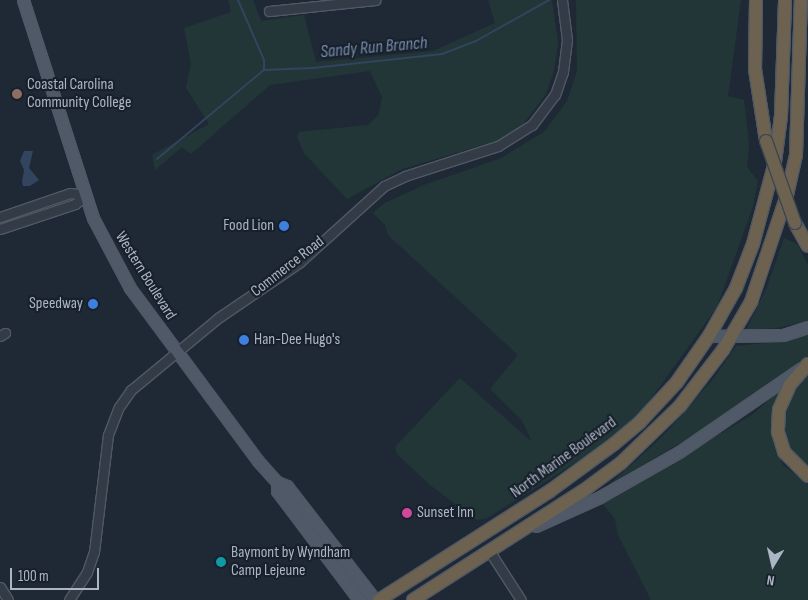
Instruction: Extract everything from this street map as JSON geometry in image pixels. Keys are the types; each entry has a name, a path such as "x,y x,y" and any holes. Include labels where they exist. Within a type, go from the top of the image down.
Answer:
{"highway":[{"path":"756,0 753,38 755,69 766,141 795,223 808,246"},
{"name":"North Marine Boulevard","path":"379,600 556,487 614,444 640,422 677,382 709,336 736,288 753,244 775,162 781,116 785,0"},
{"path":"413,600 583,492 655,433 702,380 731,336 751,302 788,195 796,155 801,0"},
{"path":"808,363 790,385 779,410 778,432 784,452 808,476"}],"main road":[{"name":"Western Boulevard","path":"23,0 86,195 107,249 130,288 175,352 277,482 287,486 375,600"},
{"path":"709,336 783,335 808,327"},
{"path":"516,535 598,498 651,468 808,363"},
{"name":"Western Boulevard","path":"277,482 277,491 359,600"}],"street":[{"path":"269,11 304,4 375,0"},
{"name":"Commerce Road","path":"69,600 87,572 94,552 107,443 113,421 131,390 175,352 300,262 384,186 405,176 498,146 532,125 555,95 563,72 567,40 562,0"},
{"path":"0,216 70,193 86,195"},
{"path":"0,229 75,204 86,195"},
{"path":"490,552 521,600"},
{"path":"0,587 8,600"}],"green space":[{"path":"228,0 253,0 261,21 304,15 316,62 433,51 495,23 488,0 552,0 558,42 554,71 546,94 524,123 507,138 402,169 347,199 304,153 297,137 299,132 368,125 379,114 382,97 370,71 270,85 191,154 182,147 155,170 152,155 209,124 186,88 191,63 184,28 231,12"},
{"path":"576,0 741,0 728,96 744,100 749,144 747,167 758,181 753,206 717,307 645,407 604,445 487,518 477,520 430,485 397,454 395,447 460,378 532,442 522,420 490,389 518,355 388,235 385,225 373,213 385,203 424,185 499,159 544,132 567,101 577,71"},
{"path":"784,238 797,244 808,265 808,321 776,328 746,330 767,287"},
{"path":"808,333 808,357 697,433 609,485 664,435 714,378 736,346 777,342"},
{"path":"808,373 808,470 787,445 784,420 792,395"},
{"path":"781,389 771,432 783,465 808,484 808,600 651,600 618,535 615,519 602,503 752,415"}],"water":[{"path":"24,151 33,151 29,168 39,180 30,186 23,186 22,182 24,170 20,161"}],"waterway":[{"name":"Sandy Run Branch","path":"238,0 264,60 264,69"},
{"name":"Sandy Run Branch","path":"264,70 313,68 442,54 476,41 549,0"},
{"path":"157,159 264,70"}],"place":[{"name":"Coastal Carolina Community College","path":"17,94"},
{"name":"Food Lion","path":"284,226"},
{"name":"Speedway","path":"93,304"},
{"name":"Han-Dee Hugo's","path":"244,340"},
{"name":"Sunset Inn","path":"407,513"},
{"name":"Baymont by Wyndham Camp Lejeune","path":"221,562"}]}
